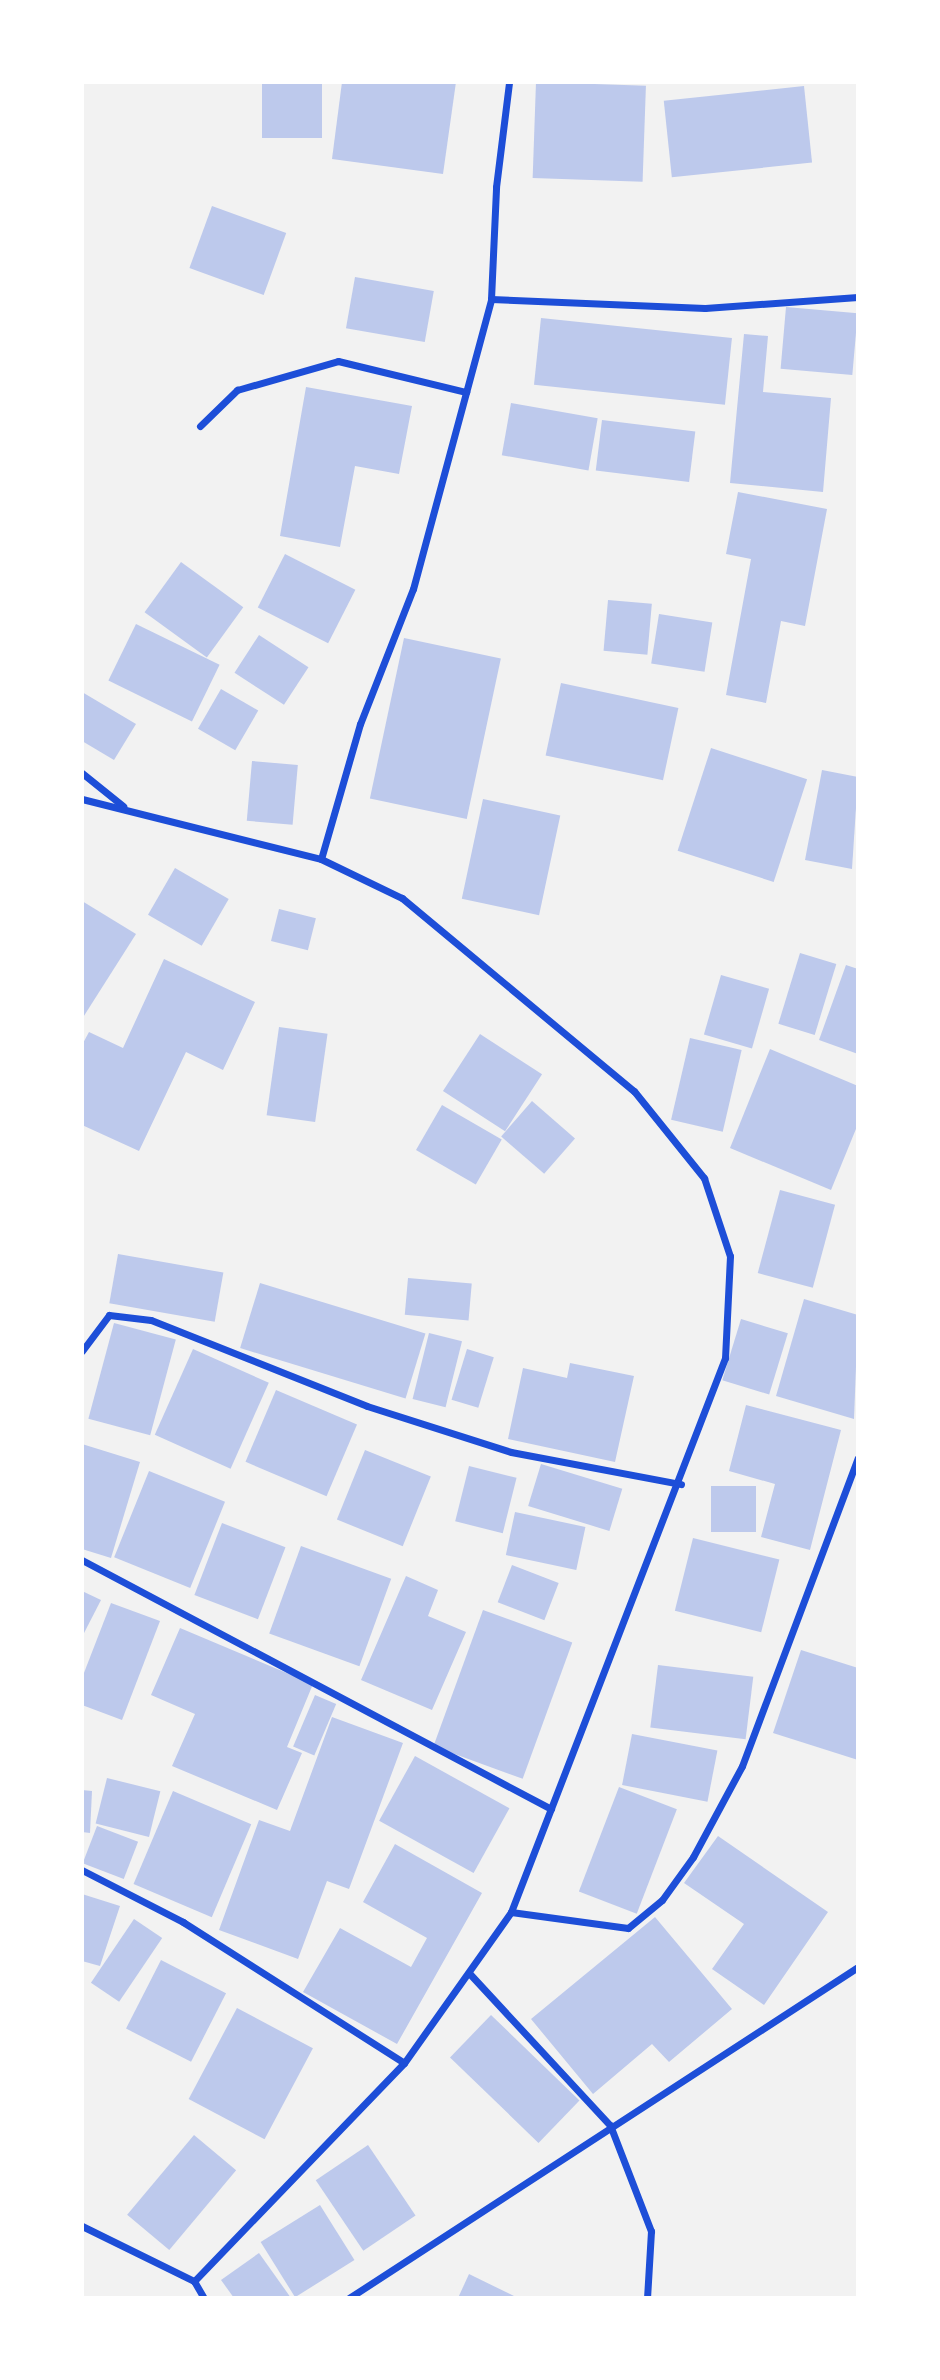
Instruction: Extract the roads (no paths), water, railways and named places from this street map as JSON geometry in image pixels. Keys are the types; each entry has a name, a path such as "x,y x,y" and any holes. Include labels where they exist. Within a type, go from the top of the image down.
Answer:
{"street":[{"path":"321,859 360,724 413,589 491,299 496,187 509,82"},
{"path":"491,299 705,308 858,297"},
{"path":"200,426 237,390 338,361 466,392"},
{"path":"82,773 127,809"},
{"path":"82,799 321,859 402,898 634,1091 704,1178 730,1256 725,1357 681,1484 511,1912 404,2063 194,2281"},
{"path":"82,1351 109,1315 151,1320 246,1362 484,1443 681,1484"},
{"path":"511,1912 628,1928 662,1900 694,1857 742,1766 858,1458"},
{"path":"82,1560 551,1809"},
{"path":"82,1870 183,1922 404,2063"},
{"path":"349,2298 611,2125 858,1968"},
{"path":"469,1973 611,2125 651,2231 647,2298"},
{"path":"82,2226 194,2281 204,2298"}]}
